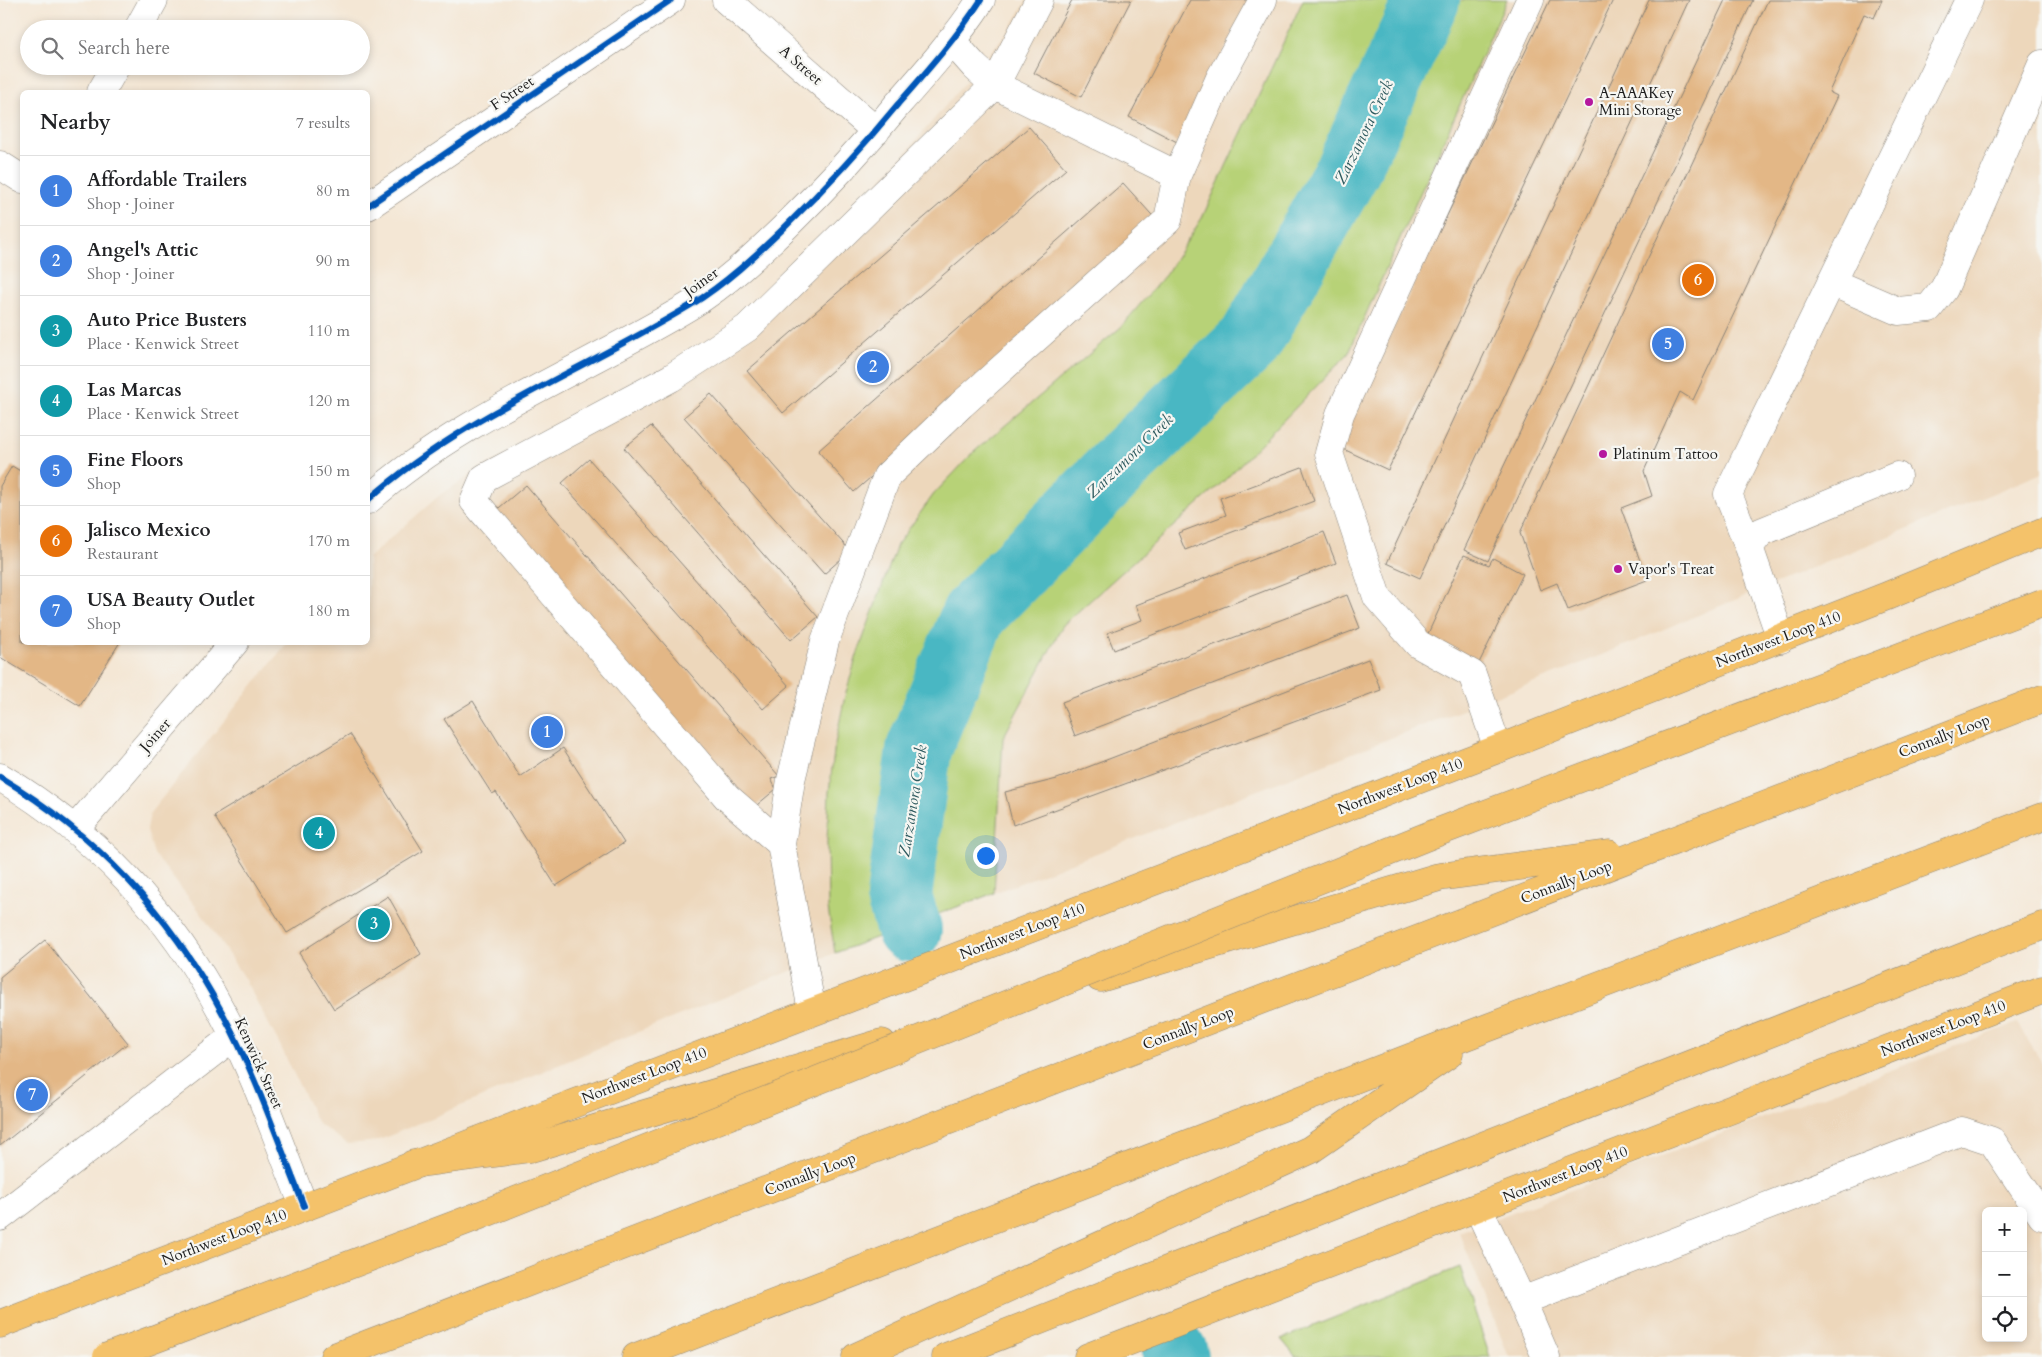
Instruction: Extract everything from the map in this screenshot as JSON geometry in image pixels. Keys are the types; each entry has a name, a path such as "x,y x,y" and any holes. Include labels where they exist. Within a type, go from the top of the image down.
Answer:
{"main road":[{"name":"Northwest Loop 410","path":"0,1324 1498,749 1780,639 2042,532"},
{"path":"107,1357 472,1218 1433,834 2042,603"},
{"name":"Connally Loop","path":"334,1357 2042,698"},
{"path":"636,1357 1487,1028 2042,817"},
{"path":"413,1164 531,1148 1439,877 1655,848"},
{"path":"946,1357 2042,926"},
{"name":"Northwest Loop 410","path":"1088,1357 2042,990"},
{"path":"856,1357 1310,1150 1487,1028"}],"street":[{"path":"143,20 154,0"},
{"name":"F Street","path":"370,205 671,0"},
{"name":"A Street","path":"726,0 876,131"},
{"name":"Joiner","path":"370,498 390,480 448,438 692,304 749,262 828,185 876,131 951,40 981,0"},
{"path":"781,844 727,797 474,501 484,478 671,378 747,328 995,85 1039,0"},
{"path":"812,1011 781,844 791,780 825,641 887,476 961,405 1168,220 1177,175 1220,78 1263,0"},
{"path":"1498,749 1472,674 1418,644 1377,597 1330,453 1340,414 1530,0"},
{"path":"1780,639 1749,547 1728,494 1969,0"},
{"path":"951,40 975,67 995,85 1177,175"},
{"path":"1831,282 1898,311 1929,308 1944,288 2042,64"},
{"path":"102,90 111,75"},
{"path":"0,165 20,178"},
{"path":"1749,547 1761,532 1897,476"},
{"name":"Joiner","path":"76,828 232,645"},
{"name":"Kenwick Street","path":"0,777 38,799 95,845 144,896 181,946 223,1014 254,1078 304,1206"},
{"path":"0,1217 234,1036"},
{"path":"1522,1301 1962,1131 1992,1141 2042,1216"},
{"path":"1478,1208 1546,1357"}],"shaded area":[{"path":"1027,0 1303,0 1202,218 1166,274 1120,328 975,451 934,494 897,545 857,655 845,696 835,744 829,792 827,843 828,908 835,953 613,1042 377,1141 348,1144 318,1124 279,1043 244,978 201,913 154,854 147,830 150,813 285,645 370,645 370,556 441,494 488,464 636,387 763,306 903,156 1009,30"},
{"path":"1507,0 2042,0 2042,473 1570,668 994,893 1003,738 1063,625 1225,480 1348,354"},
{"path":"2017,1023 2042,1063 2042,1357 1509,1357 1459,1232"}],"green space":[{"path":"1303,0 1507,0 1348,354 1225,480 1063,625 1003,738 994,893 835,953 828,908 827,843 829,792 835,744 845,696 857,655 897,545 934,494 975,451 1120,328 1166,274 1202,218"},
{"path":"1460,1267 1490,1357 1296,1357 1281,1339"}],"building":[{"path":"1072,0 1131,0 1081,97 1034,73"},
{"path":"1190,0 1251,0 1177,142 1129,117"},
{"path":"1550,0 1613,0 1388,470 1337,446"},
{"path":"1649,0 1689,0 1420,578 1387,563"},
{"path":"1725,0 1753,0 1488,561 1464,550"},
{"path":"1768,0 1882,0 1874,18 1864,14 1829,92 1837,96 1693,400 1680,392 1644,471 1652,496 1621,508 1647,580 1568,610 1557,583 1540,590 1520,533"},
{"path":"1029,127 1066,169 783,413 747,371"},
{"path":"1123,183 1160,224 854,492 818,451"},
{"path":"711,394 850,551 824,574 684,417"},
{"path":"651,426 818,617 791,640 624,448"},
{"path":"589,459 789,686 763,709 562,483"},
{"path":"12,466 20,471 20,645 118,645 80,706 0,657 0,486"},
{"path":"1302,467 1314,501 1185,550 1178,533 1226,515 1220,498"},
{"path":"526,485 779,776 771,779 776,789 751,810 493,513"},
{"path":"1324,532 1336,563 1114,650 1107,633 1142,620 1136,605"},
{"path":"1464,555 1489,565 1493,558 1523,574 1479,663 1426,638"},
{"path":"1347,595 1360,628 1075,736 1062,702"},
{"path":"1368,659 1381,690 1013,825 1005,792 1057,779"},
{"path":"473,701 520,777 563,748 624,843 556,886 496,792 492,794 444,719"},
{"path":"350,734 423,851 287,933 214,816"},
{"path":"388,896 421,954 334,1009 299,953"},
{"path":"45,940 128,1043 0,1146 0,977"}],"waterway":[{"name":"Zarzamora Creek","path":"909,929 899,897 919,749 974,614 1126,459 1250,341 1348,169 1427,0"},
{"name":"Zarzamora Creek","path":"1175,1353 1176,1357"}],"cycle path":[{"path":"370,205 671,0"},
{"path":"370,498 404,470 443,443 525,395 650,329 704,297 728,279 784,228 842,168 941,54 981,0"},
{"path":"0,777 68,824 99,851 155,910 179,943 202,977 235,1037 304,1206"}],"place":[{"name":"A-AAAKey Mini Storage","path":"1589,102"},
{"name":"Jalisco Mexico","path":"1698,280"},
{"name":"Fine Floors","path":"1668,344"},
{"name":"Angel's Attic","path":"873,367"},
{"name":"Platinum Tattoo","path":"1603,454"},
{"name":"Vapor's Treat","path":"1618,569"},
{"name":"Affordable Trailers","path":"547,732"},
{"name":"Las Marcas","path":"319,833"},
{"name":"Auto Price Busters","path":"374,924"},
{"name":"USA Beauty Outlet","path":"32,1095"}]}
